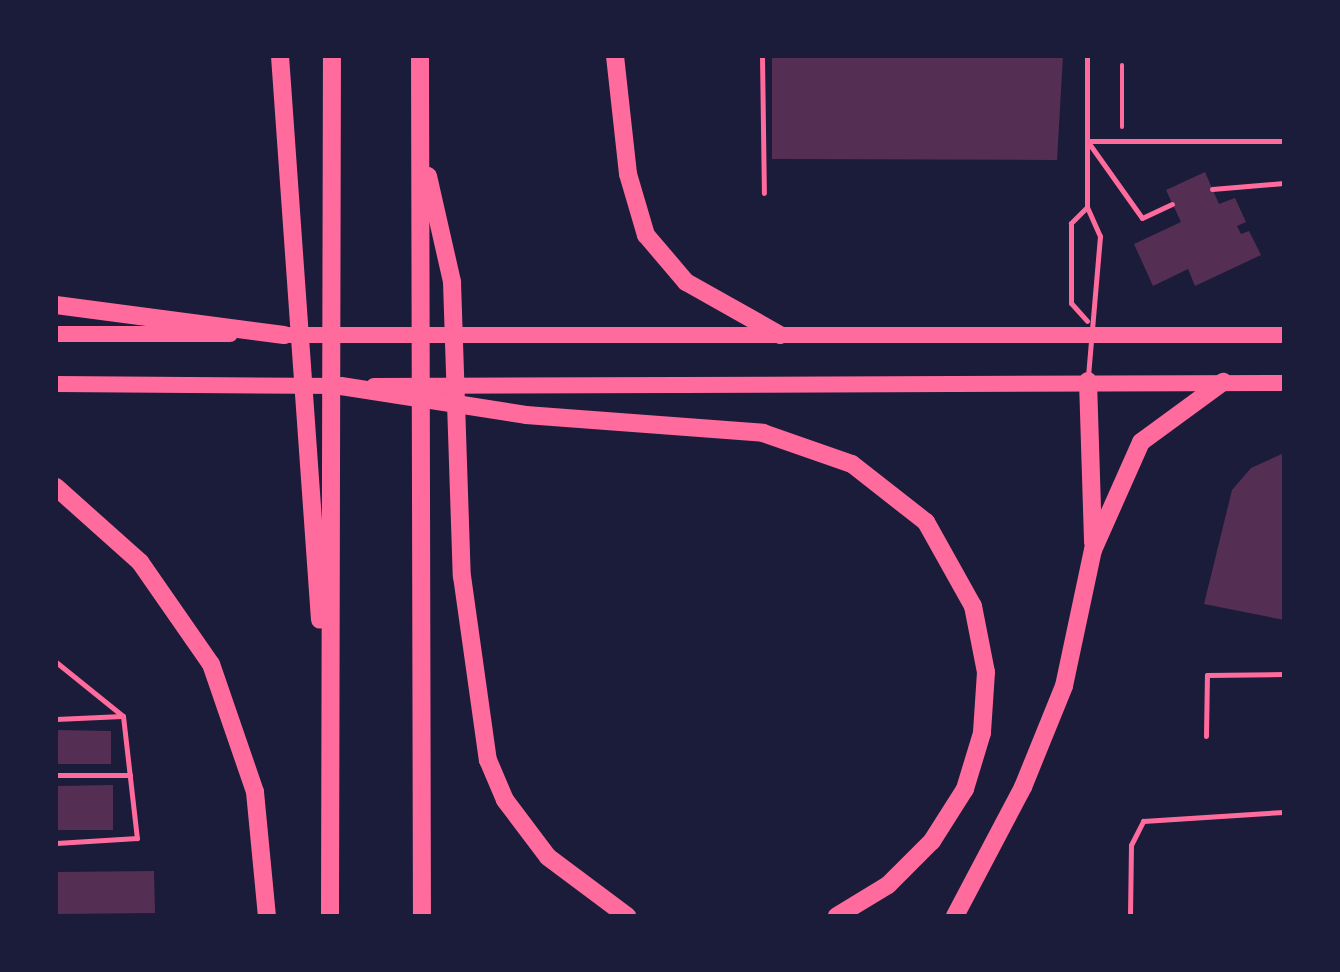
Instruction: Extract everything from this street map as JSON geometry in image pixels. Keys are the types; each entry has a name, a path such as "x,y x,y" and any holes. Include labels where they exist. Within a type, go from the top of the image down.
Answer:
{"highway":[{"path":"280,56 306,480 330,717"},
{"path":"330,916 329,239 332,56"},
{"path":"420,56 422,916"},
{"path":"615,56 628,174 646,235 686,282 780,335"},
{"path":"420,142 452,282 456,490 488,760 505,800 548,857 627,916"},
{"path":"56,305 284,335"},
{"path":"1088,381 1093,550"},
{"path":"955,916 1023,787 1064,686 1093,550 1141,442 1223,382"},
{"path":"341,386 526,415 763,433 852,464 926,522 973,606 986,672 982,733 965,789 932,841 888,885 837,916"},
{"path":"56,487 140,562 211,664 255,792 267,916"}],"main road":[{"path":"56,334 780,335 1088,328 1284,335"},
{"path":"56,384 1284,383"}],"lane":[{"path":"762,56 764,193"},
{"path":"1087,56 1087,207 1100,236 1100,303 1088,328 1088,381"},
{"path":"1087,141 1284,141"},
{"path":"1087,141 1142,218 1172,204"},
{"path":"1212,189 1284,183"},
{"path":"1087,207 1071,223 1071,295 1088,328"},
{"path":"56,843 137,838 123,716 58,664"},
{"path":"1206,736 1207,675 1284,674"},
{"path":"56,719 123,716"},
{"path":"56,775 130,775"},
{"path":"1130,916 1131,845 1143,821 1284,812"}],"path":[{"path":"1122,65 1122,141"}],"building":[{"path":"772,56 1063,56 1057,160 772,159"},
{"path":"1205,172 1219,204 1235,198 1246,222 1237,226 1241,234 1249,231 1261,255 1195,286 1188,269 1153,286 1134,244 1181,222 1166,190"},
{"path":"1284,453 1284,620 1204,604 1232,490 1251,468"},
{"path":"56,730 111,731 111,764 56,764"},
{"path":"113,785 113,830 56,830 56,786"},
{"path":"154,871 155,913 56,914 56,872"}]}
